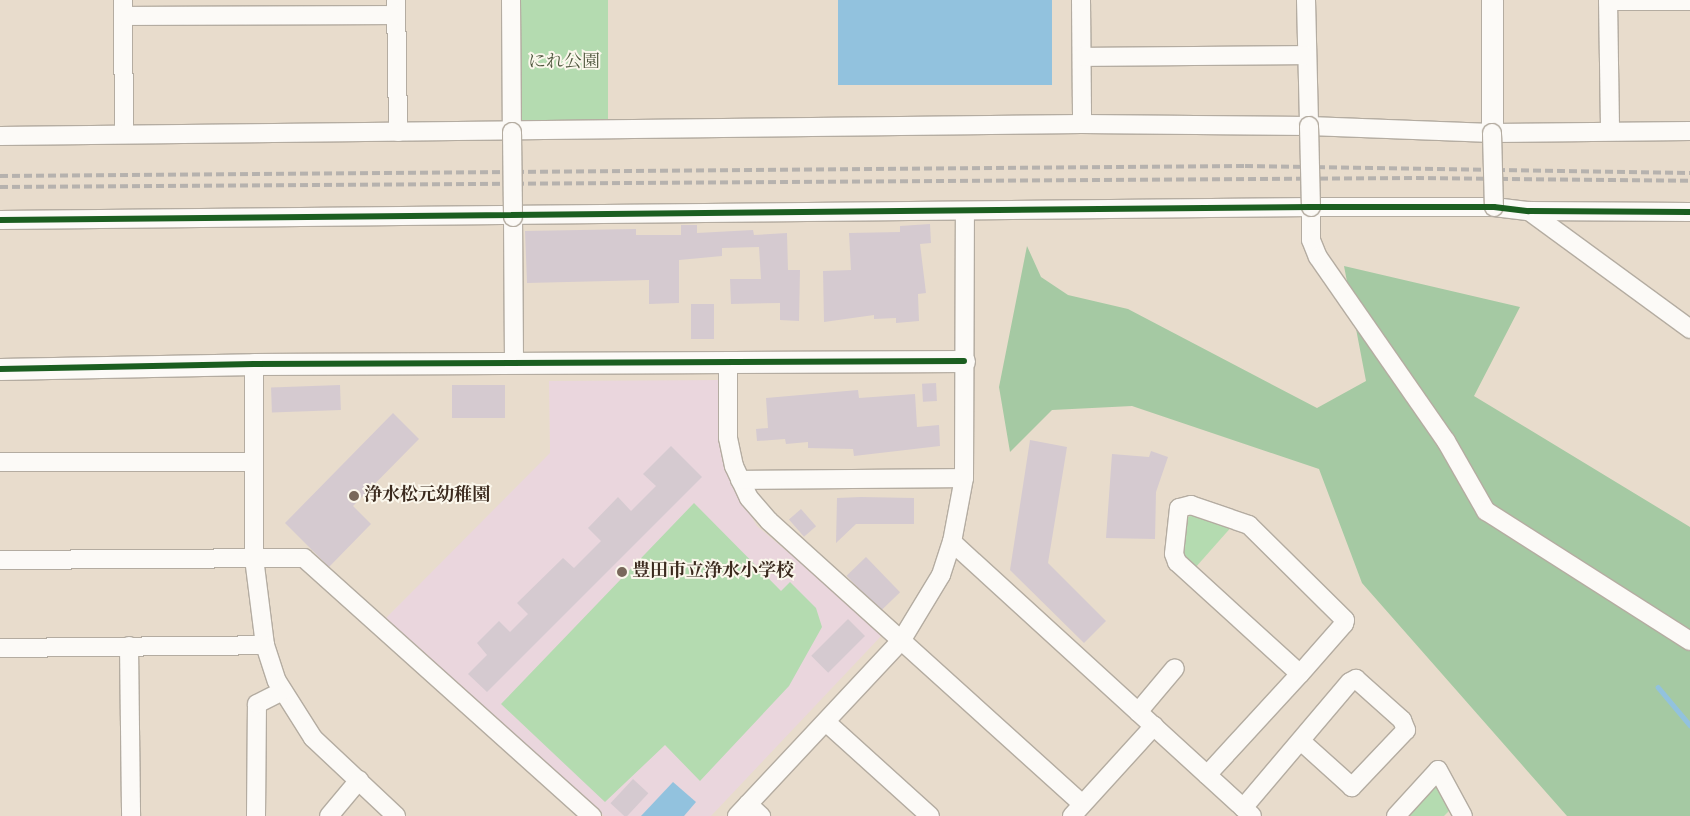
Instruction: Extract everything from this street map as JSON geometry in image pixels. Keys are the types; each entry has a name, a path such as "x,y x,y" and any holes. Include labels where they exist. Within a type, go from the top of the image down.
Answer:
{"street":[{"path":"511,0 514,363"},
{"path":"1081,0 1082,124"},
{"path":"1306,0 1311,240 1318,257 1446,440 1486,511 1690,641"},
{"path":"1492,0 1494,206"},
{"path":"1610,130 1608,1 1690,1"},
{"path":"124,134 123,8 396,8 398,132"},
{"path":"1082,56 1306,55"},
{"path":"0,136 512,132 1082,124 1309,126 1492,133 1610,130 1690,131"},
{"path":"0,220 514,217 1494,206 1528,211 1690,212"},
{"path":"1528,211 1690,329"},
{"path":"749,812 826,722 901,641 936,583 952,542 964,478 965,212"},
{"path":"0,369 254,364 964,361"},
{"path":"728,363 728,438 740,480 748,498 769,521 901,641 1077,810 1154,726"},
{"path":"254,364 254,558 264,645 282,691 313,738 396,816"},
{"path":"0,462 254,462"},
{"path":"740,480 964,478"},
{"path":"1207,775 1300,674 1344,624 1343,615 1249,525 1191,506 1179,508 1174,554 1177,562 1300,674"},
{"path":"952,542 1247,812 1301,741 1356,679 1402,720 1406,730 1352,786 1301,741"},
{"path":"0,560 304,558 592,816"},
{"path":"0,648 264,645"},
{"path":"129,646 131,816"},
{"path":"1138,712 1175,668"},
{"path":"256,816 257,704 282,691"},
{"path":"826,722 930,816"},
{"path":"1396,816 1438,770 1463,816"},
{"path":"329,816 359,780"}],"shaded area":[{"name":"豊田市立浄水小学校","path":"721,380 723,444 733,486 757,526 884,633 711,816 604,816 386,618 550,453 549,381"}],"green space":[{"name":"にれ公園","path":"519,0 608,0 608,126 519,126"},
{"path":"1027,246 1041,277 1068,295 1128,309 1317,408 1366,381 1344,266 1520,307 1474,396 1690,527 1690,816 1567,816 1362,583 1319,469 1132,406 1052,410 1010,452 999,387"},
{"path":"694,503 781,591 790,582 816,608 822,627 789,686 700,781 665,745 605,802 501,704"},
{"path":"1196,511 1234,524 1195,568 1183,556 1186,519"},
{"path":"1441,781 1452,808 1444,816 1408,816"}],"water":[{"path":"838,0 1052,0 1052,85 838,85"},
{"path":"673,782 696,802 684,816 641,816"}],"building":[{"path":"930,224 931,243 920,244 926,293 918,294 919,321 896,323 896,318 874,319 874,315 824,322 823,271 851,270 849,233 900,232 900,226"},
{"path":"681,225 697,225 697,233 753,230 754,235 787,233 788,270 800,270 799,321 780,320 780,303 731,304 730,279 761,279 759,247 722,248 722,256 679,260 679,303 649,304 649,280 527,283 525,231 636,229 636,235 681,235"},
{"path":"691,304 714,304 714,339 691,339"},
{"path":"936,383 937,401 923,402 922,384"},
{"path":"340,385 341,410 272,412 271,387"},
{"path":"452,385 505,385 505,418 452,418"},
{"path":"858,390 859,398 915,394 917,427 939,425 940,446 854,456 853,449 808,448 808,442 786,444 785,439 757,441 756,429 768,428 766,398"},
{"path":"393,413 419,439 353,506 371,524 329,567 285,523"},
{"path":"1030,440 1067,447 1048,563 1106,621 1084,643 1010,570"},
{"path":"671,446 702,477 487,692 468,674 487,655 477,643 499,621 510,632 528,614 517,603 563,558 574,568 601,541 588,528 618,497 631,511 656,486 643,474"},
{"path":"1151,451 1168,457 1156,492 1155,539 1106,538 1112,454 1149,457"},
{"path":"837,498 914,498 914,524 856,524 836,543"},
{"path":"801,509 816,526 804,537 789,519"},
{"path":"866,557 900,592 881,611 847,576"},
{"path":"848,619 865,636 828,673 811,656"},
{"path":"633,779 648,793 627,816 624,816 610,803"}],"waterway":[{"path":"1658,687 1690,725"}],"railway":[{"path":"0,176 1245,166 1690,173"},
{"path":"0,187 1416,178 1690,181"}],"cycle path":[{"path":"0,220 1311,207 1494,207 1529,211 1690,212"},
{"path":"0,369 254,364 964,361"}],"place":[{"name":"浄水松元幼稚園","path":"354,496"},
{"name":"豊田市立浄水小学校","path":"622,572"}]}
